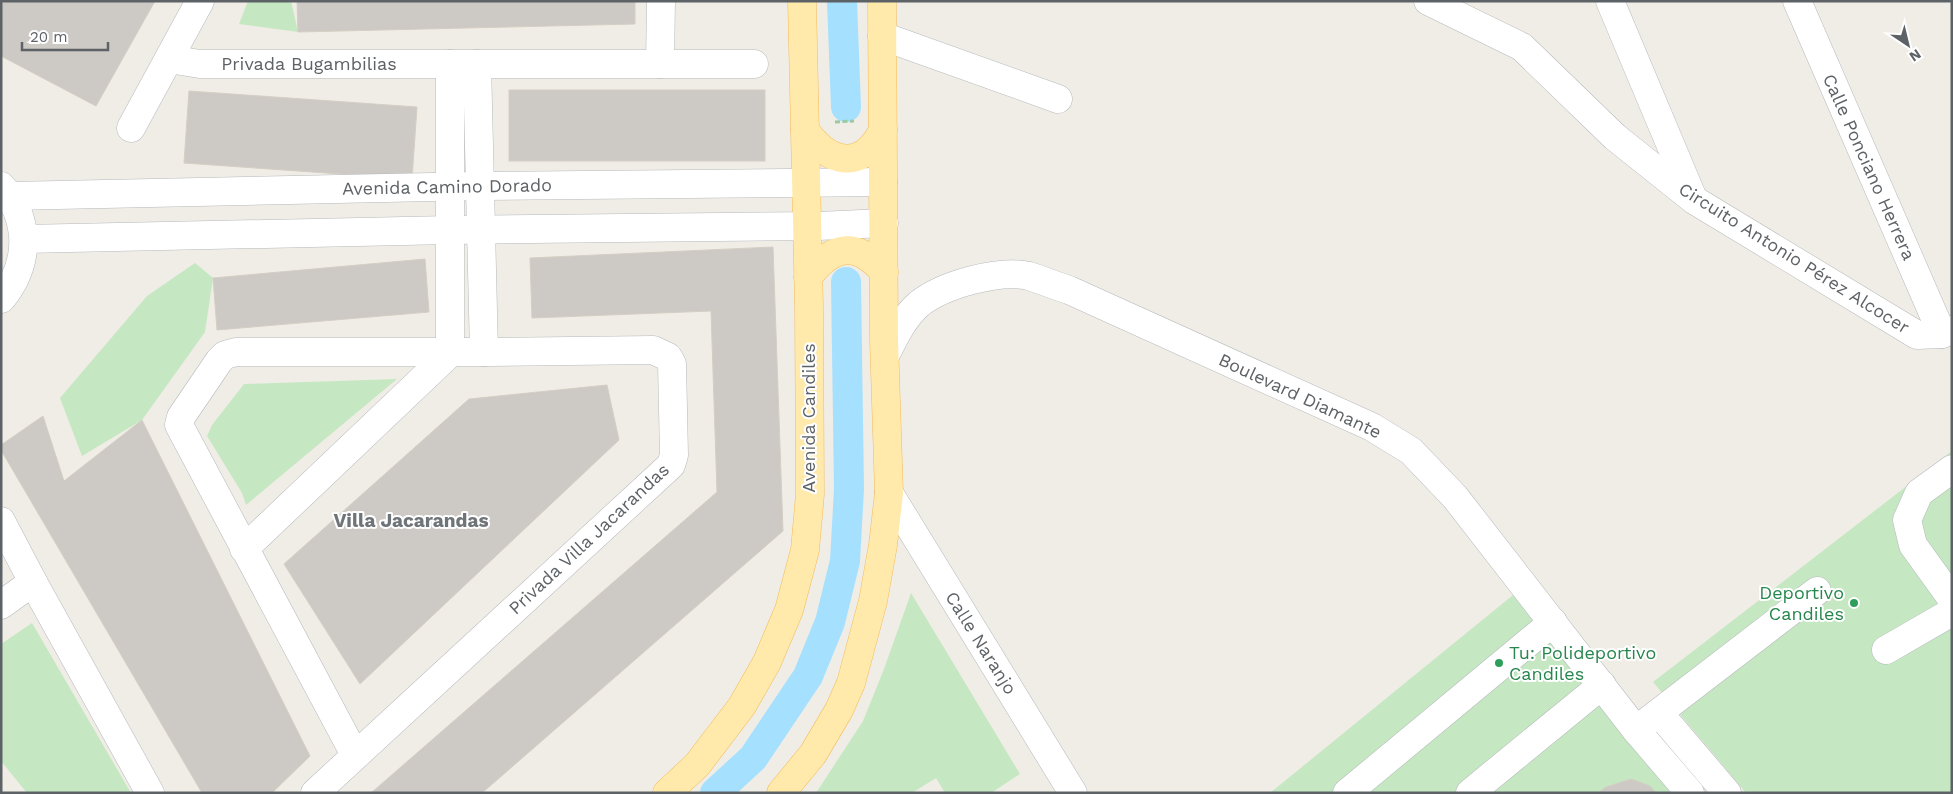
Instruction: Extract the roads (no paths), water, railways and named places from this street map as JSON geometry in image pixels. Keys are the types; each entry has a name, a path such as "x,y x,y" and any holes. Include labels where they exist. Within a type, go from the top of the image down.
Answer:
{"main road":[{"name":"Avenida Candiles","path":"667,793 697,765 742,706 767,662 789,610 805,550 810,494 808,277 812,226 812,182 818,126 802,1"},
{"path":"818,126 815,144 827,154 850,159 858,157 870,149 870,125 882,36 882,1"},
{"path":"781,793 814,754 839,710 851,682 873,600 883,545 888,493 884,272 870,125"},
{"path":"808,277 828,256 842,251 862,253 875,262 884,272"}],"street":[{"path":"131,128 200,1"},
{"path":"660,64 661,1"},
{"name":"Circuito Antonio Pérez Alcocer","path":"1428,1 1522,47 1615,137 1694,200 1917,334 1947,332"},
{"path":"1610,1 1694,200"},
{"name":"Calle Ponciano Herrera","path":"1797,1 1947,332"},
{"path":"882,36 1058,99"},
{"name":"Privada Bugambilias","path":"168,59 200,64 754,64"},
{"path":"244,549 450,353 450,64"},
{"path":"477,64 484,352"},
{"name":"Avenida Camino Dorado","path":"6,191 875,182"},
{"path":"1,299 7,294 20,268 24,238 20,216 6,191"},
{"path":"24,238 450,230 812,226 878,223"},
{"name":"Boulevard Diamante","path":"885,356 902,323 918,305 940,290 1005,274 1028,276 1069,290 1372,427 1411,451 1455,497 1636,730 1690,793"},
{"name":"Privada Villa Jacarandas","path":"315,793 354,755 671,465 674,455 672,364 668,357 653,350 450,353 236,352 225,356 219,361 181,417 179,425 354,755"},
{"path":"1952,469 1919,493 1907,520 1913,545 1952,599"},
{"name":"Calle Naranjo","path":"888,493 1073,793"},
{"path":"1,521 150,793"},
{"path":"1,605 33,582"},
{"path":"1636,730 1817,591"},
{"path":"1886,650 1952,612"},
{"path":"1347,793 1553,622"},
{"path":"1470,793 1602,685"},
{"path":"1658,713 1727,793"}],"waterway":[{"path":"842,1 846,107"},
{"path":"715,793 753,758 808,676 830,622 845,561 849,489 846,282"}],"place":[{"name":"Deportivo Candiles","path":"1854,603"},
{"name":"Tu: Polideportivo Candiles","path":"1499,663"}],"district":[{"name":"Villa Jacarandas","path":"411,520"}]}
